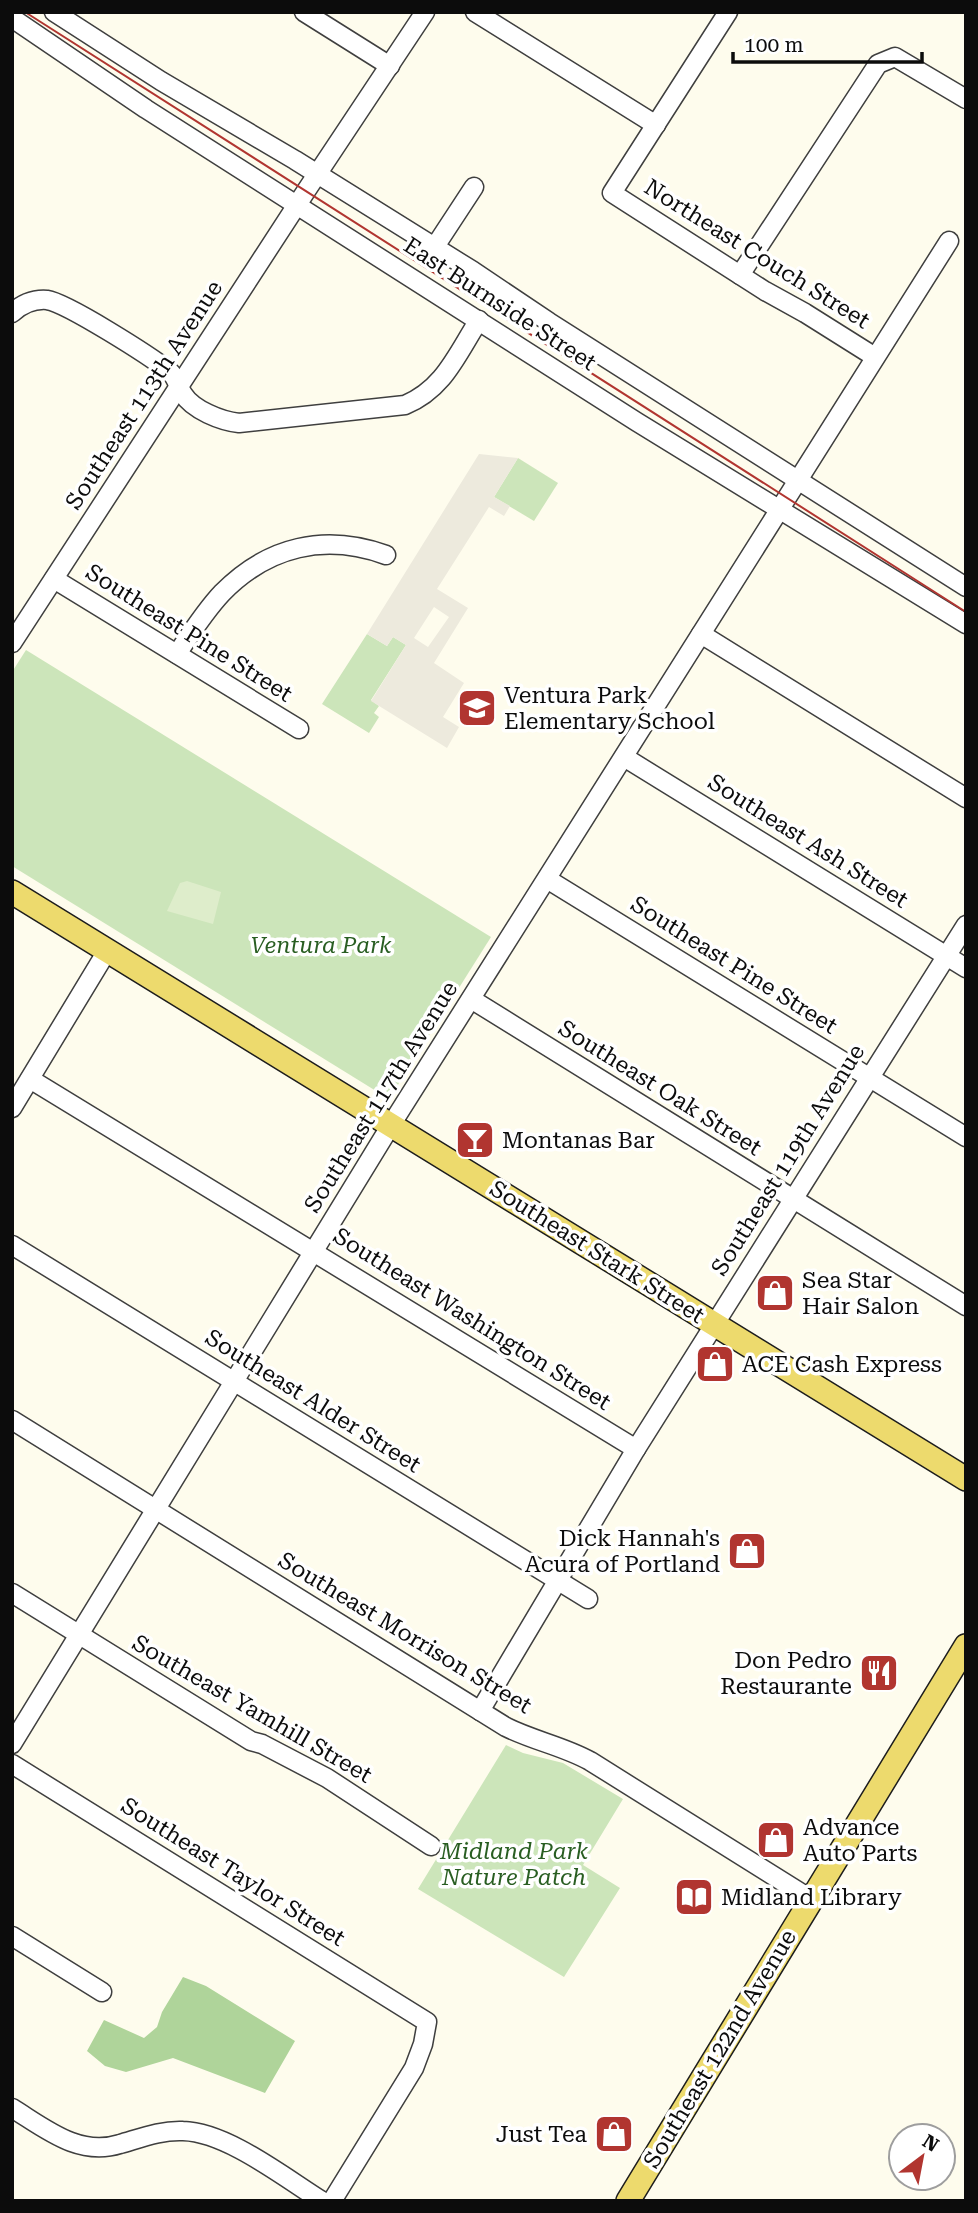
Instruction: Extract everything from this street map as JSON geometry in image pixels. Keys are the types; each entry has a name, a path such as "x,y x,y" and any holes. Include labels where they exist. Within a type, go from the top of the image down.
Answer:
{"main road":[{"name":"Southeast Stark Street","path":"12,892 966,1479"},
{"name":"Southeast 122nd Avenue","path":"628,2201 966,1646"}],"street":[{"name":"East Burnside Street","path":"54,12 161,81 317,174 966,587"},
{"path":"304,12 390,66"},
{"name":"Southeast 113th Avenue","path":"12,643 19,620 54,579 425,12"},
{"path":"475,12 656,125 728,12"},
{"name":"East Burnside Street","path":"12,18 146,109 779,510 966,624"},
{"path":"740,275 878,64 890,58 902,60 966,99"},
{"name":"Northeast Couch Street","path":"656,125 612,193 875,357"},
{"path":"434,248 474,187"},
{"name":"Southeast 117th Avenue","path":"12,1744 391,1125 949,240"},
{"path":"12,313 29,302 44,300 67,307 172,373 184,397 205,412 226,422 239,423 405,405 430,393 479,320"},
{"path":"177,654 222,593 258,562 294,549 319,544 353,545 386,555"},
{"name":"Southeast Pine Street","path":"54,579 299,729"},
{"path":"701,634 966,797"},
{"name":"Southeast Ash Street","path":"624,757 966,968"},
{"name":"Southeast Pine Street","path":"547,879 966,1137"},
{"name":"Southeast 119th Avenue","path":"480,1711 636,1449 966,925"},
{"path":"12,1108 107,951"},
{"name":"Southeast Oak Street","path":"471,999 966,1306"},
{"name":"Southeast Washington Street","path":"30,1079 636,1449"},
{"name":"Southeast Alder Street","path":"12,1245 588,1599"},
{"name":"Southeast Morrison Street","path":"12,1420 480,1711 519,1733 568,1749 590,1761 812,1900"},
{"name":"Southeast Yamhill Street","path":"12,1593 251,1741 262,1744 327,1778 431,1846"},
{"name":"Southeast Taylor Street","path":"12,1764 427,2022 424,2045 414,2068 332,2201"},
{"path":"12,1936 102,1992"},
{"path":"12,2108 71,2144 86,2147 116,2146 162,2132 185,2130 213,2136 239,2149 322,2201"}],"green space":[{"path":"518,458 558,483 534,521 494,497"},
{"path":"367,634 387,646 393,637 406,645 371,700 379,706 374,713 379,717 369,733 322,704"},
{"name":"Ventura Park","path":"26,650 491,937 389,1099 12,866 12,672"},
{"path":"187,881 221,892 213,924 167,911 180,883"},
{"name":"Midland Park Nature Patch","path":"506,1745 523,1753 563,1763 623,1799 583,1865 620,1888 564,1977 418,1889"},
{"path":"183,1977 206,1986 295,2041 265,2093 173,2058 126,2072 105,2066 87,2051 104,2020 144,2038 157,2027 162,2012"}],"shaded area":[{"path":"479,454 518,458 494,497 510,506 504,516 489,507 437,589 468,608 434,663 464,683 443,717 459,727 447,748 371,701 406,645 393,637 387,646 367,634","holes":["434,607 449,617 428,647 414,638"]}],"tram line":[{"path":"25,12 966,612"}],"place":[{"name":"Ventura Park Elementary School","path":"477,708"},
{"name":"Montanas Bar","path":"475,1140"},
{"name":"Sea Star Hair Salon","path":"775,1293"},
{"name":"ACE Cash Express","path":"715,1364"},
{"name":"Dick Hannah's Acura of Portland","path":"747,1551"},
{"name":"Don Pedro Restaurante","path":"879,1673"},
{"name":"Advance Auto Parts","path":"776,1840"},
{"name":"Midland Library","path":"694,1897"},
{"name":"Just Tea","path":"614,2134"}]}
